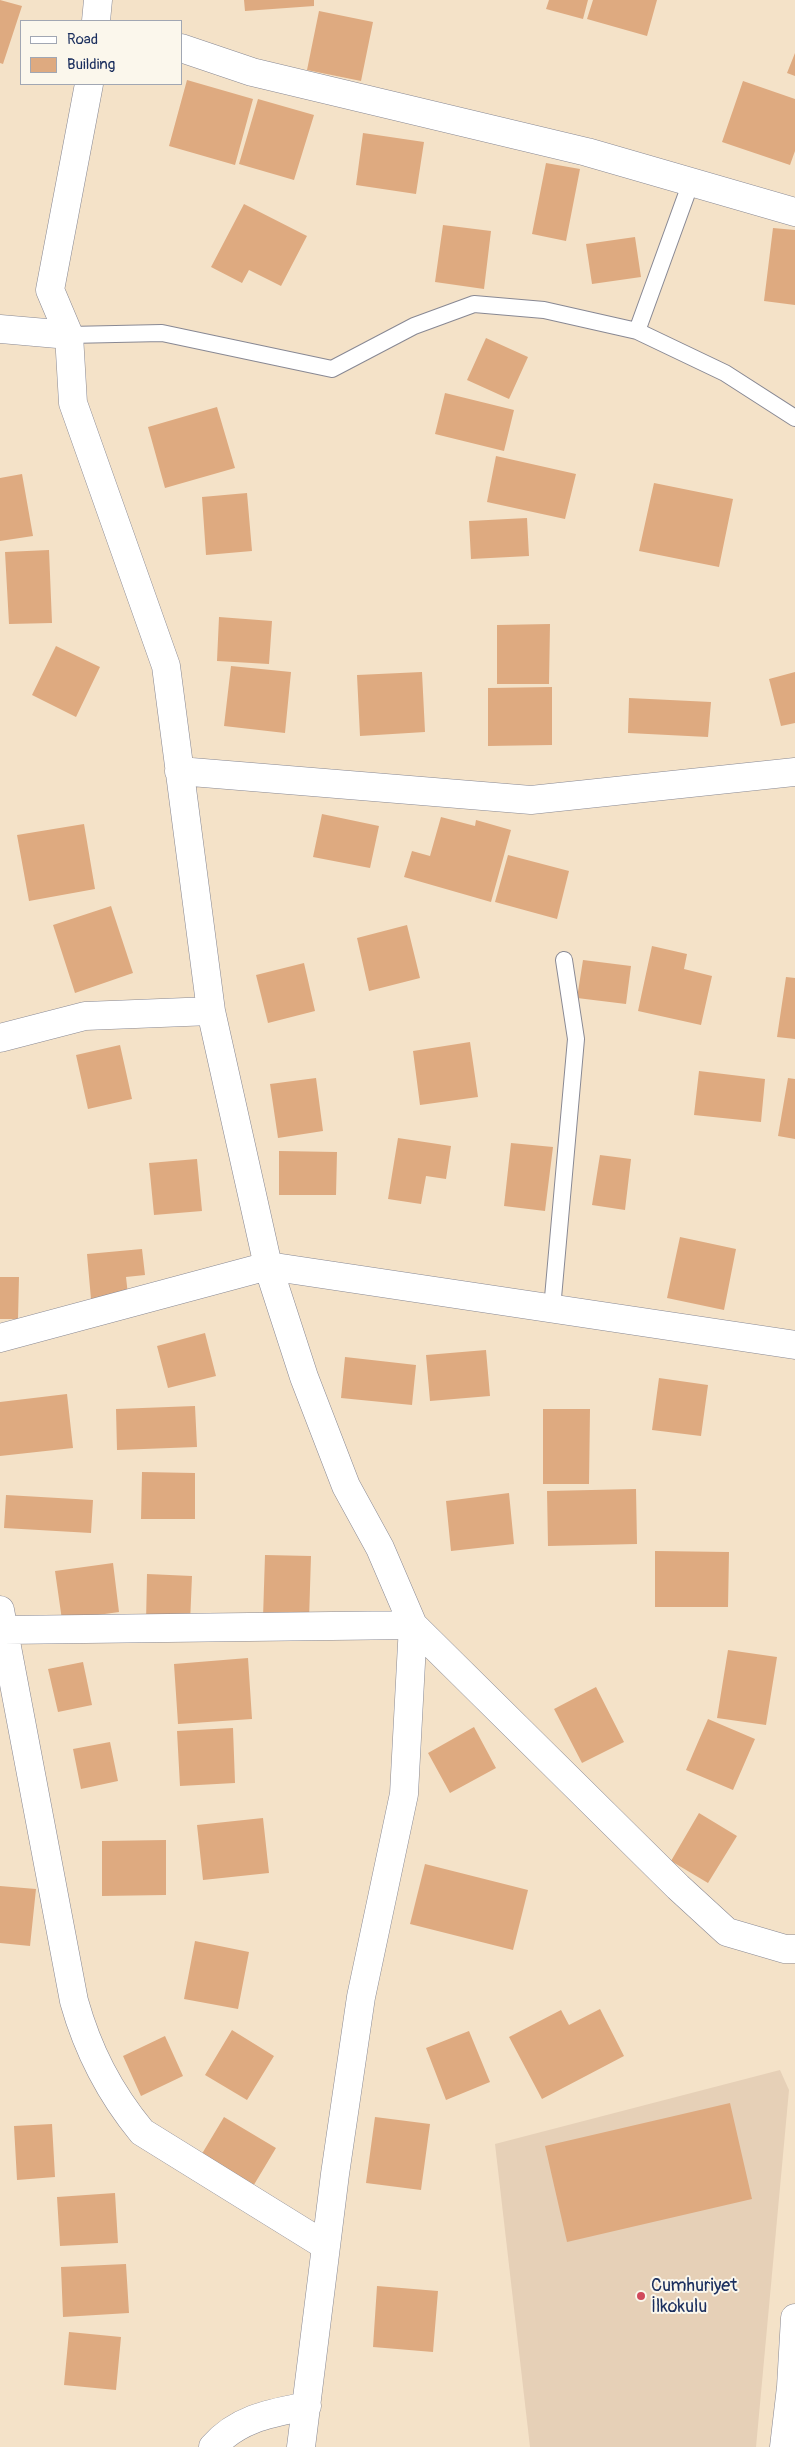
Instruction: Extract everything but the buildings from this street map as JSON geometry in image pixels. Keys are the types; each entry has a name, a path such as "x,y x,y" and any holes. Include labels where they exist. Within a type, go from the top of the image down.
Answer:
{"street":[{"path":"182,48 252,72 587,152 795,212"},
{"path":"89,85 50,290 69,335 73,403 166,666 211,1011 268,1266 304,1377 346,1486 380,1548 413,1625 678,1887 727,1932 786,1950 795,1949"},
{"path":"0,329 69,335"},
{"path":"179,771 531,800 795,772"},
{"path":"0,1038 85,1016 211,1011"},
{"path":"0,1338 268,1266 795,1345"},
{"path":"326,2246 142,2132 123,2108 93,2057 74,2001 2,1620 413,1625"},
{"path":"301,2447 326,2246 362,1997 404,1794 413,1625"},
{"path":"784,2447 791,2387 795,2318"},
{"path":"213,2447 225,2434 256,2416 307,2406"}],"lane":[{"path":"637,331 690,182"},
{"path":"69,335 162,333 332,369 414,326 474,304 544,310 637,331 725,373 795,418"},
{"path":"552,1308 576,1039 564,960"}],"shaded area":[{"name":"Cumhuriyet İlkokulu","path":"780,2070 789,2090 756,2447 530,2447 495,2144"}],"place":[{"name":"Cumhuriyet İlkokulu","path":"641,2296"}]}
